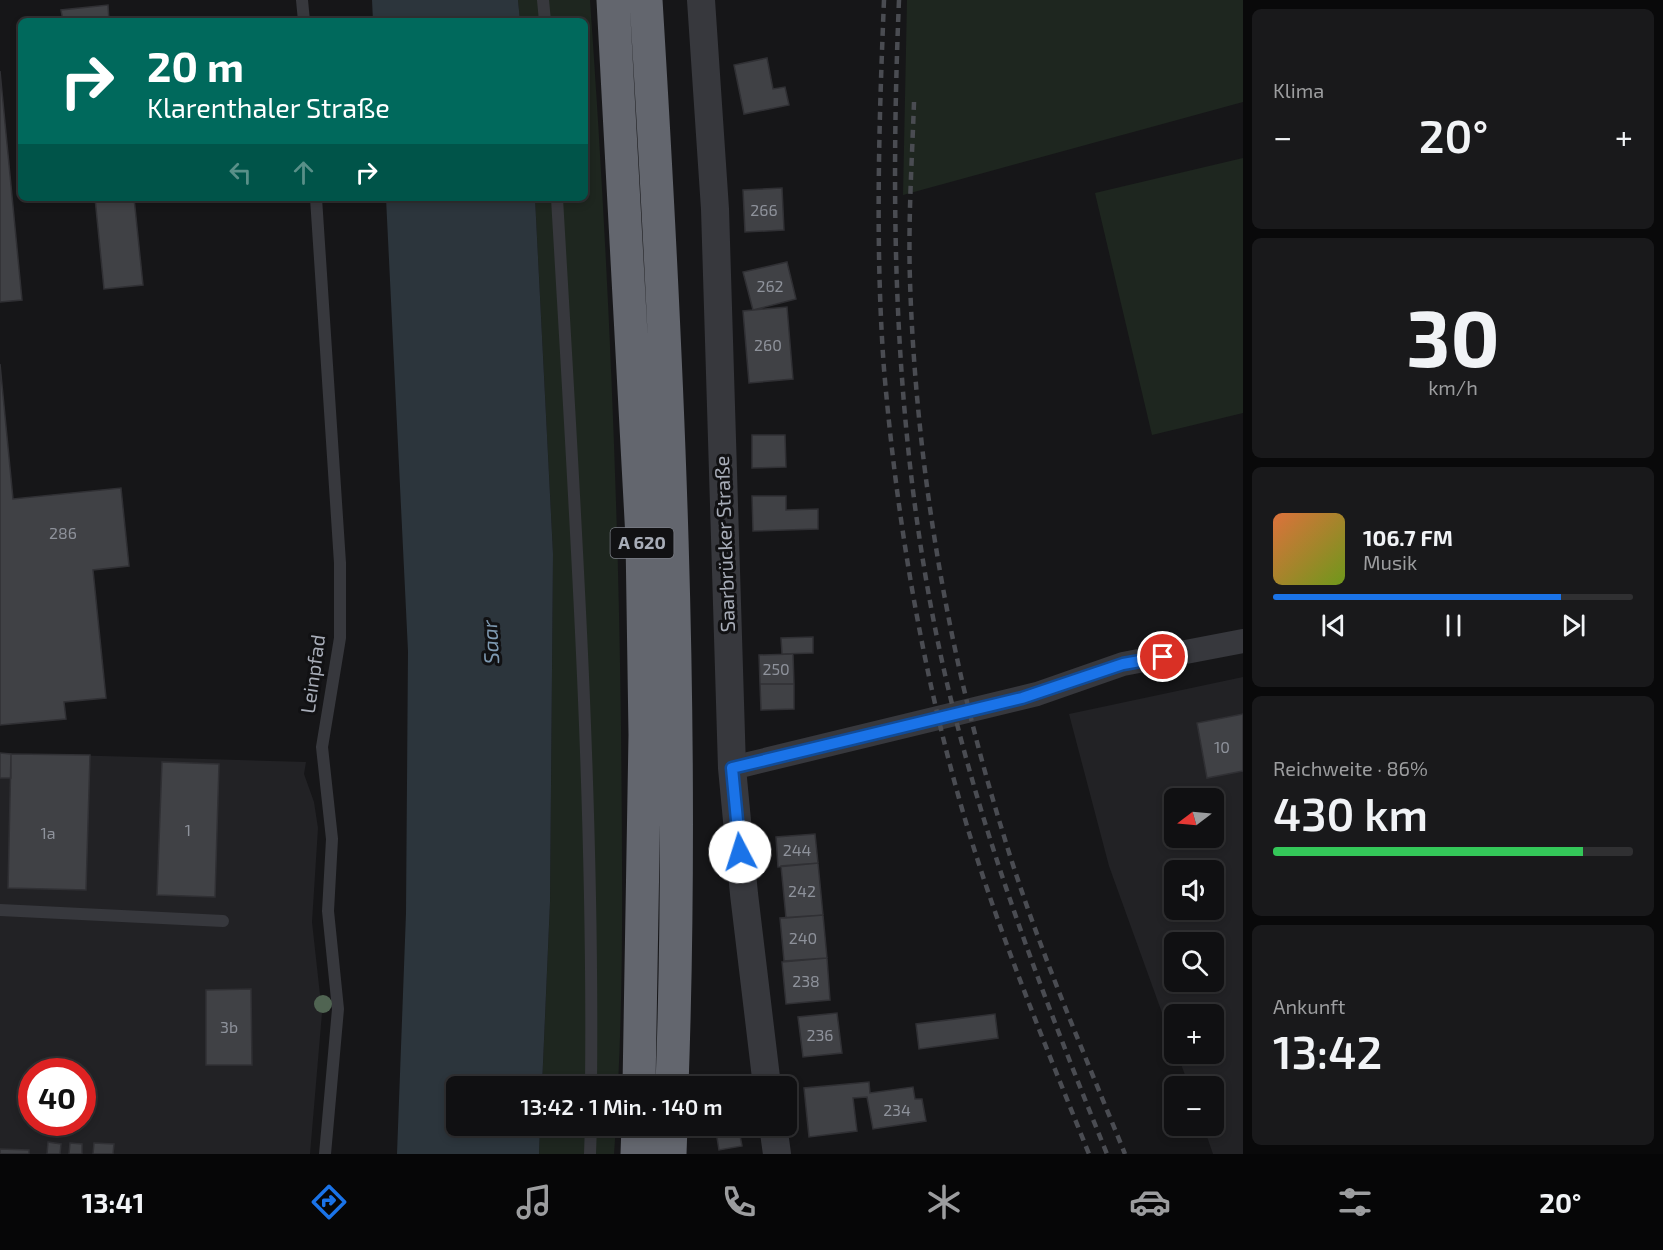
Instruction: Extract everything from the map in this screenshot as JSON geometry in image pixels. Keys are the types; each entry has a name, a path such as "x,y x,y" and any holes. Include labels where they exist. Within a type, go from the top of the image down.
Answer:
{"highway":[{"name":"A 620","path":"613,0 642,538 645,747 639,1076"},
{"name":"A 620","path":"646,0 674,541 677,748 672,1076"},
{"path":"637,1154 638,1136"},
{"path":"670,1154 671,1136"}],"street":[{"name":"Saarbrücker Straße","path":"701,0 715,209 732,768 744,894 766,1076"},
{"path":"732,768 1037,694 1123,664 1243,641"},
{"path":"775,1136 777,1154"}],"lane":[{"path":"302,0 304,18"},
{"path":"543,0 545,18"},
{"name":"Leinpfad","path":"316,201 340,563 340,638 322,747 332,839 328,911 338,1009 325,1154"},
{"path":"557,201 581,609 592,988 591,1076"},
{"path":"0,910 223,921"},
{"path":"590,1154 591,1136"}],"shaded area":[{"path":"518,0 590,0 602,181 617,544 622,861 618,1076 542,1076 550,902 553,554 535,201 588,201 588,18 520,18"},
{"path":"907,0 1243,0 1243,102 903,195"},
{"path":"1243,158 1243,413 1152,435 1095,193"},
{"path":"1243,677 1243,1154 1213,1154 1207,1136 1224,1136 1224,1076 1185,1076 1181,1064 1224,1064 1224,1004 1164,1004 1164,1018 1109,866 1069,714"},
{"path":"0,753 306,762 304,774 314,802 318,828 312,922 322,1013 310,1154 0,1154"},
{"path":"540,1136 615,1136 614,1154 539,1154"}],"water":[{"path":"372,0 518,0 520,18 373,18"},
{"name":"Saar","path":"386,201 535,201 553,554 550,902 542,1076 446,1076 446,1136 540,1136 539,1154 397,1154 406,913 408,651"}],"building":[{"path":"108,5 109,18 62,18 61,10"},
{"path":"767,58 773,89 785,87 789,105 744,114 734,65"},
{"path":"0,71 22,300 0,302"},
{"path":"782,188 784,230 745,232 743,190"},
{"path":"95,201 134,201 143,285 104,289"},
{"path":"787,262 796,299 753,310 743,272"},
{"path":"787,307 793,379 749,383 743,311"},
{"path":"0,364 13,499 121,488 129,566 93,570 106,698 64,702 66,719 0,725"},
{"path":"752,435 785,435 786,467 752,468"},
{"path":"752,496 786,496 786,510 818,509 818,529 753,531"},
{"path":"813,637 813,653 782,654 781,638"},
{"path":"793,654 794,684 760,684 759,655"},
{"path":"760,684 794,684 794,709 761,710"},
{"path":"1243,714 1243,771 1207,778 1197,723"},
{"path":"0,753 11,754 11,778 0,778"},
{"path":"11,754 90,755 86,890 8,888"},
{"path":"162,762 219,764 215,897 157,895"},
{"path":"815,834 818,863 778,867 776,837"},
{"path":"818,863 823,915 786,918 781,866"},
{"path":"823,915 827,958 784,961 780,918"},
{"path":"827,958 830,1000 786,1004 782,962"},
{"path":"251,989 252,1065 206,1065 206,990"},
{"path":"837,1013 842,1053 803,1057 798,1017"},
{"path":"995,1014 998,1038 919,1049 916,1024"},
{"path":"869,1082 870,1093 913,1087 915,1099 922,1099 926,1121 873,1129 867,1097 853,1098 857,1131 809,1137 804,1088"},
{"path":"717,1136 740,1136 742,1146 719,1150"},
{"path":"48,1142 61,1144 60,1154 47,1154"},
{"path":"70,1143 82,1144 82,1154 69,1154"},
{"path":"94,1143 114,1144 113,1154 93,1154"},
{"path":"0,1149 29,1150 29,1154 0,1154"}],"railway":[{"path":"884,0 879,184 881,323 895,475 920,634 943,739 970,837 1001,929 1089,1154"},
{"path":"899,0 895,178 900,354 918,530 933,617 967,762 1002,875 1021,932 1107,1154"},
{"path":"914,102 910,236 913,351 928,491 951,630 983,766 1016,874 1060,995 1125,1154"}],"route":[{"path":"740,852 732,768 1022,698 1123,664 1163,657"}]}
